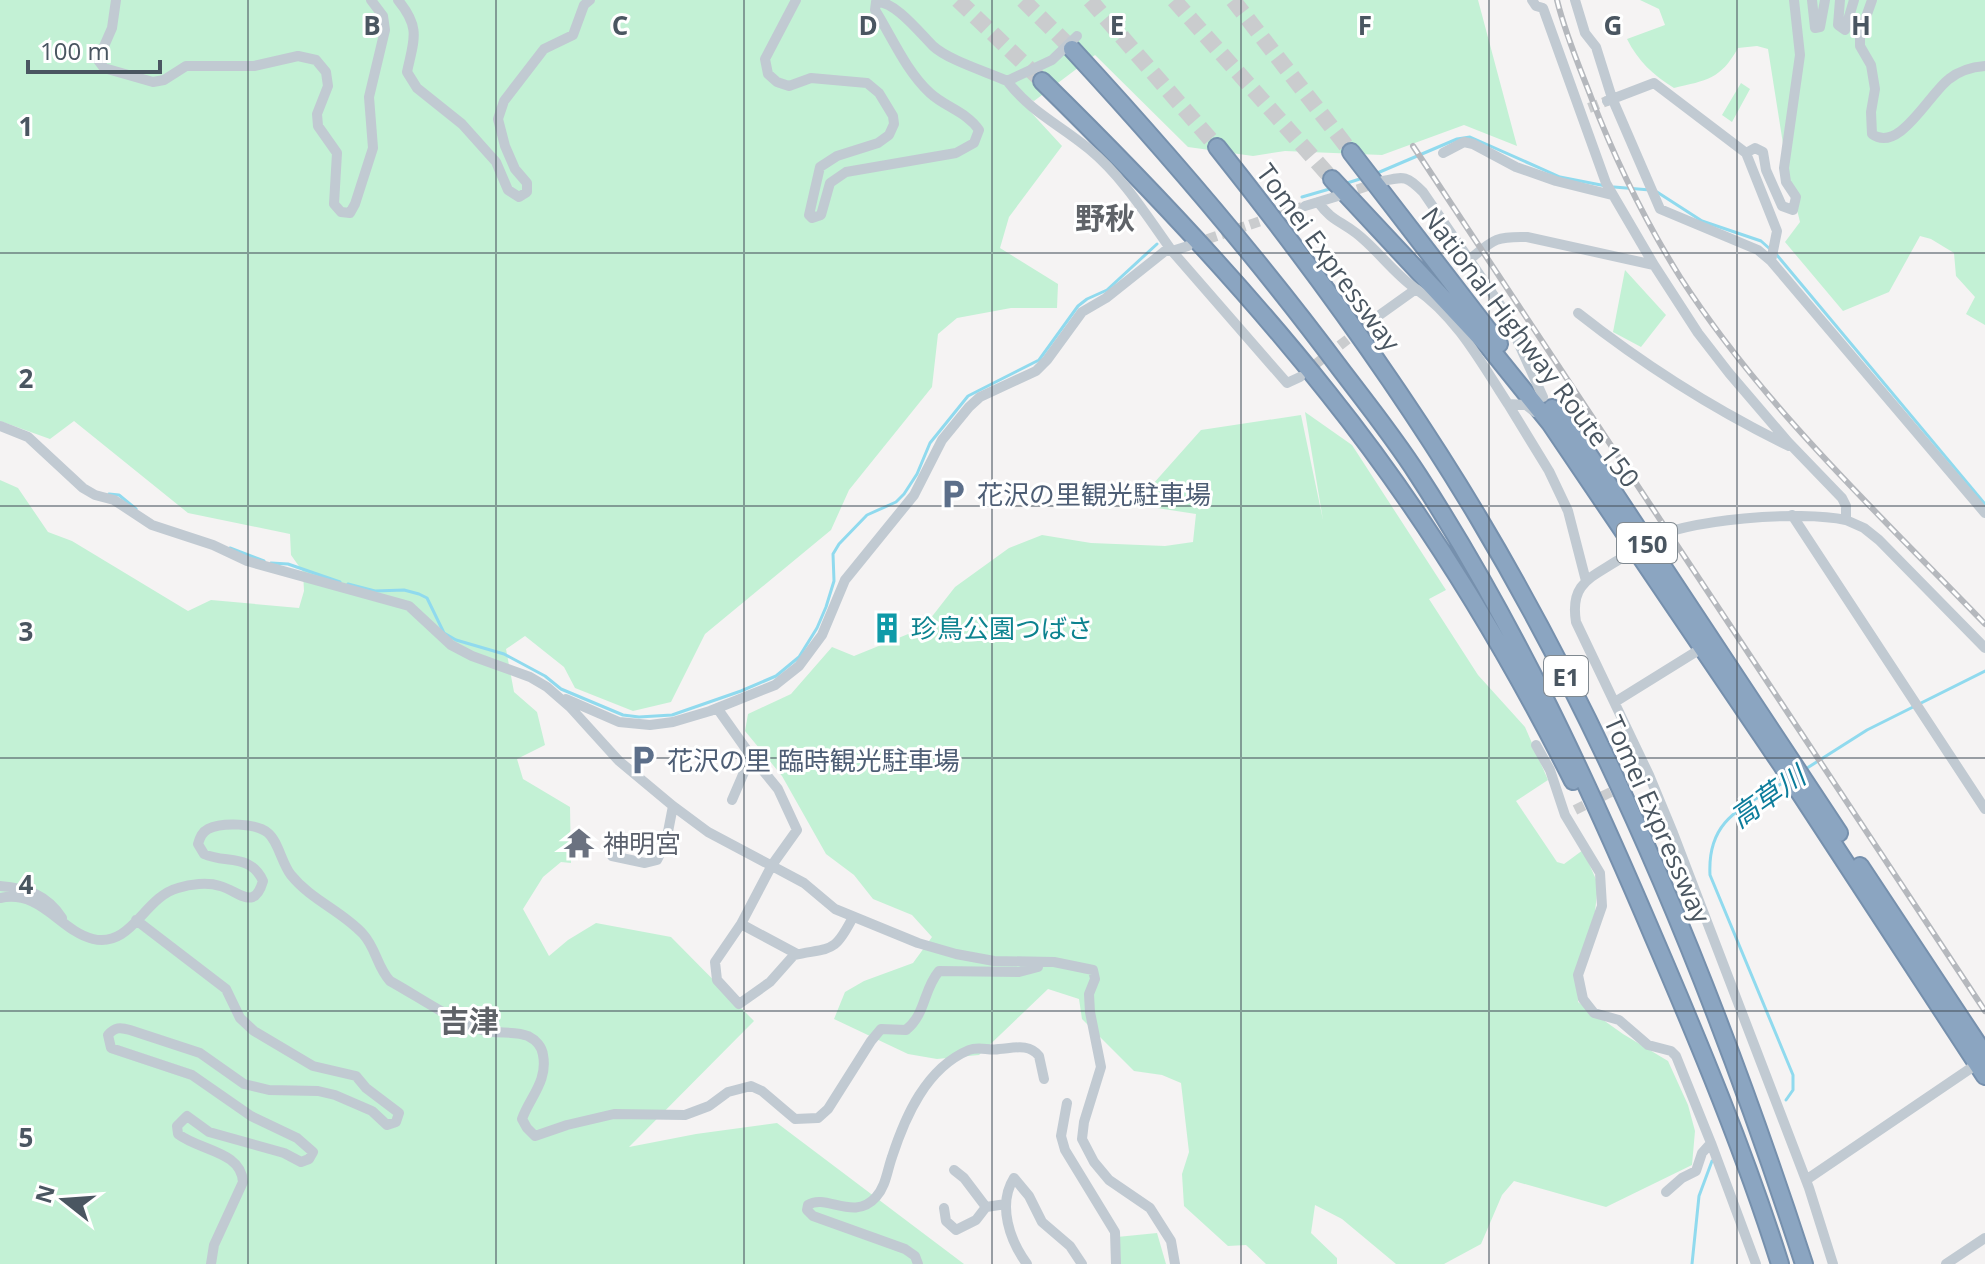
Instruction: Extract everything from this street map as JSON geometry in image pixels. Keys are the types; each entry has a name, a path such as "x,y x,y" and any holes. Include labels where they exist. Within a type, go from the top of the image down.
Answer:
{"highway":[{"name":"Tomei Expressway","path":"1074,43 1268,274 1417,473 1502,614 1617,849 1728,1114 1780,1264"},
{"name":"Tomei Expressway","path":"1042,81 1119,157 1241,287 1329,393 1412,507 1486,622 1537,709 1610,854 1695,1035"},
{"name":"Tomei Expressway","path":"1217,147 1276,221 1425,432 1478,517 1544,634 1576,695 1672,908 1736,1070 1804,1264"},
{"name":"National Highway Route 150","path":"1351,152 1587,452 1702,648 1795,776"},
{"name":"National Highway Route 150","path":"1332,179 1488,346 1641,545 1982,1065"}],"street":[{"path":"116,0 112,28 98,60 104,68 153,82 164,80 186,66 254,66 298,56 316,60 326,72 328,86 317,114 318,126 337,153 334,204 341,212 350,213 373,148 369,97 385,30 383,16 371,0"},
{"path":"398,0 413,18 414,37 407,72 417,88 462,124 496,162 508,190 519,197 527,192 527,183 515,169 505,146 498,119 504,101 544,49 573,35 584,5 590,0"},
{"path":"796,0 765,59 768,74 777,82 789,86 811,78 867,83 879,93 893,116 894,124 889,135 878,143 837,156 820,167 810,203 809,215 812,218 817,219 821,215 830,183 846,172 956,153 974,143 979,130 973,121 931,94 912,74 875,10 876,2 882,0 893,4 937,49 1007,81 1021,99 1089,149 1133,196 1172,251 1287,383 1300,377"},
{"path":"1532,0 1536,6 1543,8 1584,110 1606,183 1654,265 1698,333 1794,448 1842,498 1846,506 1846,520"},
{"path":"1575,0 1585,33 1596,47 1609,99 1660,209 1773,255 1985,513"},
{"path":"1746,153 1755,148 1763,152 1766,170 1782,206 1793,210 1796,197 1786,182 1784,168 1800,55 1794,0"},
{"path":"1812,0 1815,28 1820,27 1825,0"},
{"path":"1840,0 1838,25 1845,30 1854,0"},
{"path":"1872,0 1860,34 1860,46 1871,65 1875,89 1871,126 1872,134 1879,139 1886,140 1904,131 1950,78 1974,67 1985,66"},
{"path":"1007,81 1052,60 1074,43"},
{"path":"1609,99 1654,83 1746,153 1777,231 1773,255"},
{"path":"1443,153 1464,142 1473,144 1516,167 1612,195"},
{"path":"1383,181 1402,177 1411,180 1423,192 1503,309 1543,397"},
{"path":"1305,206 1338,196"},
{"path":"1318,202 1330,219 1354,232 1401,279 1426,296 1453,324 1549,471 1568,511 1586,581"},
{"path":"1469,260 1496,238 1509,236 1527,237 1654,265"},
{"path":"0,426 28,437 83,488 114,500 152,525 213,545 247,561 398,601 418,613 451,645 530,677 560,697 650,725 673,722 775,685 799,666 822,635 845,580 914,495 942,440 969,407 980,397 1036,371 1082,312 1106,298 1165,251 1188,246"},
{"path":"1374,319 1416,289"},
{"path":"1578,313 1629,353 1679,386 1794,448"},
{"path":"1508,404 1526,405 1550,423"},
{"path":"1792,515 1985,809"},
{"path":"1833,1264 1806,1180 1773,1100 1707,918 1649,775 1576,622 1575,597 1581,584 1641,545 1694,526 1814,515 1846,520 1864,528 1985,648"},
{"path":"1615,702 1702,648"},
{"path":"560,697 601,744 673,806 708,832 804,883 835,909 918,943 956,954 994,961 1054,962 1093,970 1095,979 1089,994 1101,1067 1084,1122 1082,1139 1086,1150 1109,1180 1150,1208 1171,1241 1175,1264"},
{"path":"717,708 778,789 797,830 772,865 741,924 715,962 717,980 739,1004 770,982 785,962 797,954 825,951 835,946 853,917"},
{"path":"601,744 604,727 615,716"},
{"path":"1536,745 1595,862 1602,887 1602,906 1578,975 1583,999 1594,1013 1619,1020 1648,1045 1671,1051 1676,1056 1756,1264"},
{"path":"732,800 751,756"},
{"path":"1632,781 1649,775"},
{"path":"612,856 645,863 657,860 666,842 673,806"},
{"path":"0,898 12,896 26,899 91,939 111,940 120,937 163,894 176,888 219,885 244,898 260,893 263,881 259,872 235,859 204,854 198,844 204,831 212,827 259,828 270,834 281,861 304,890 362,932 371,944 382,973 390,981 482,1031 527,1035 537,1042 543,1054 544,1074 522,1119 535,1136 614,1114 685,1115 709,1106 728,1092 751,1086 762,1091 795,1119 818,1118 828,1109 881,1029 906,1030 913,1025 923,1009 931,981 939,971 1019,972 1054,962"},
{"path":"0,886 20,887 38,895 51,903 66,923"},
{"path":"136,920 226,989 240,1018 254,1031 313,1066 356,1076 366,1088 399,1113 396,1122 387,1125 372,1111 335,1095 318,1091 269,1090 244,1084 200,1053 121,1027 113,1030 108,1035 111,1048 192,1075 251,1116 297,1138 313,1152 309,1159 301,1162 284,1153 209,1132 187,1116 181,1120 177,1126 178,1134 201,1148 235,1161 242,1171 243,1182 214,1245 211,1264"},
{"path":"741,924 797,954"},
{"path":"918,1264 915,1256 905,1249 813,1216 807,1210 808,1205 816,1201 859,1208 875,1200 884,1186 900,1133 918,1096 934,1076 969,1050 1027,1048 1039,1056 1044,1079"},
{"path":"1806,1180 1982,1065"},
{"path":"1067,1103 1061,1136 1065,1150 1115,1232 1116,1264"},
{"path":"1666,1192 1696,1171 1702,1153 1711,1143"},
{"path":"954,1170 986,1207"},
{"path":"1027,1264 1010,1233 1006,1204 1014,1178 1029,1196 1042,1222 1070,1246 1082,1264"},
{"path":"944,1208 946,1221 956,1230 976,1220 986,1207 1006,1204"},
{"path":"1946,1264 1985,1238"}],"green space":[{"path":"0,0 1478,0 1517,146 1464,125 1382,155 1285,151 1253,156 1188,147 1095,55 1034,101 1006,85 1062,146 1009,217 1000,248 1058,284 1057,308 1011,308 957,318 938,334 932,387 849,490 831,530 705,634 671,702 633,711 575,688 564,667 525,636 506,649 514,692 537,712 545,745 517,759 523,779 570,807 571,863 561,862 543,877 523,909 549,956 596,923 671,937 754,1021 629,1147 777,1123 964,1264 0,1264 0,480 18,488 48,532 72,541 188,611 211,600 299,608 304,591 303,572 291,555 290,534 188,513 74,421 50,439 0,421"},
{"path":"1640,0 1985,0 1985,325 1966,314 1975,297 1956,276 1954,253 1920,236 1889,292 1843,311 1785,242 1800,222 1787,169 1768,49 1757,46 1738,48 1719,73 1674,88 1647,67 1627,39 1665,25 1659,9"},
{"path":"1741,83 1750,89 1732,122 1722,115"},
{"path":"1625,270 1666,315 1641,347 1613,332"},
{"path":"1305,412 1352,445 1446,590 1429,599 1478,675 1525,727 1548,780 1516,801 1557,862 1564,864 1583,850 1598,884 1595,912 1577,967 1578,1002 1668,1061 1688,1105 1695,1131 1692,1165 1606,1207 1514,1181 1502,1195 1481,1244 1444,1264 1396,1264 1342,1219 1315,1205 1311,1233 1337,1258 1337,1264 1266,1264 1246,1245 1228,1246 1184,1206 1182,1174 1189,1152 1181,1083 1162,1075 1134,1071 1082,1019 1079,999 1048,989 979,1055 937,1059 908,1054 834,1019 845,992 864,981 913,963 932,937 912,915 873,899 854,875 826,854 782,776 745,731 748,714 791,694 832,647 854,656 923,628 955,587 1009,548 1042,535 1091,543 1165,546 1193,542 1196,514 1144,506 1153,484 1201,430 1301,415 1323,520"},
{"path":"1157,1233 1166,1264 1115,1264 1117,1237"}],"waterway":[{"path":"1375,174 1457,139 1470,137 1560,177 1606,186"},
{"path":"1344,184 1363,178"},
{"path":"1614,187 1650,190"},
{"path":"1302,197 1333,188"},
{"path":"1657,192 1702,221 1761,241 1770,249"},
{"path":"348,584 375,591 404,590 419,594 427,598 444,633 456,640 504,654 545,676 561,689 623,715 672,715 741,691 776,676 799,657 826,607 834,581 833,554 839,544 867,515 896,502 904,494 917,474 930,443 968,396 1039,360 1078,306 1107,290 1157,244"},
{"path":"1776,254 1985,504"},
{"path":"109,494 119,495 136,509"},
{"path":"230,548 264,561"},
{"path":"271,563 288,564 340,582"},
{"name":"高草川","path":"1804,770 1867,730 1985,671"},
{"name":"高草川","path":"1784,782 1741,808 1721,828 1714,840 1710,875 1793,1075 1793,1090 1786,1100"},
{"name":"高草川","path":"1692,1264 1699,1196 1712,1161"}],"tunnel":[{"path":"958,0 1042,81"},
{"path":"1023,0 1072,49"},
{"path":"1090,0 1217,147"},
{"path":"1174,0 1332,179"},
{"path":"1233,0 1351,152"},
{"path":"1589,108 1607,101"},
{"path":"1343,194 1377,183"},
{"path":"1193,244 1305,206"},
{"path":"1304,373 1374,319"},
{"path":"1575,810 1623,786"}],"railway":[{"path":"1557,0 1572,49 1610,143 1643,212 1680,277 1748,370 1785,414 1985,624"},
{"path":"1413,146 1985,1011"}],"place":[{"name":"花沢の里観光駐車場","path":"953,494"},
{"name":"珍鳥公園つばさ","path":"887,628"},
{"name":"花沢の里 臨時観光駐車場","path":"643,760"},
{"name":"神明宮","path":"579,843"}],"district":[{"name":"野秋","path":"1105,217"},
{"name":"吉津","path":"469,1020"}]}
